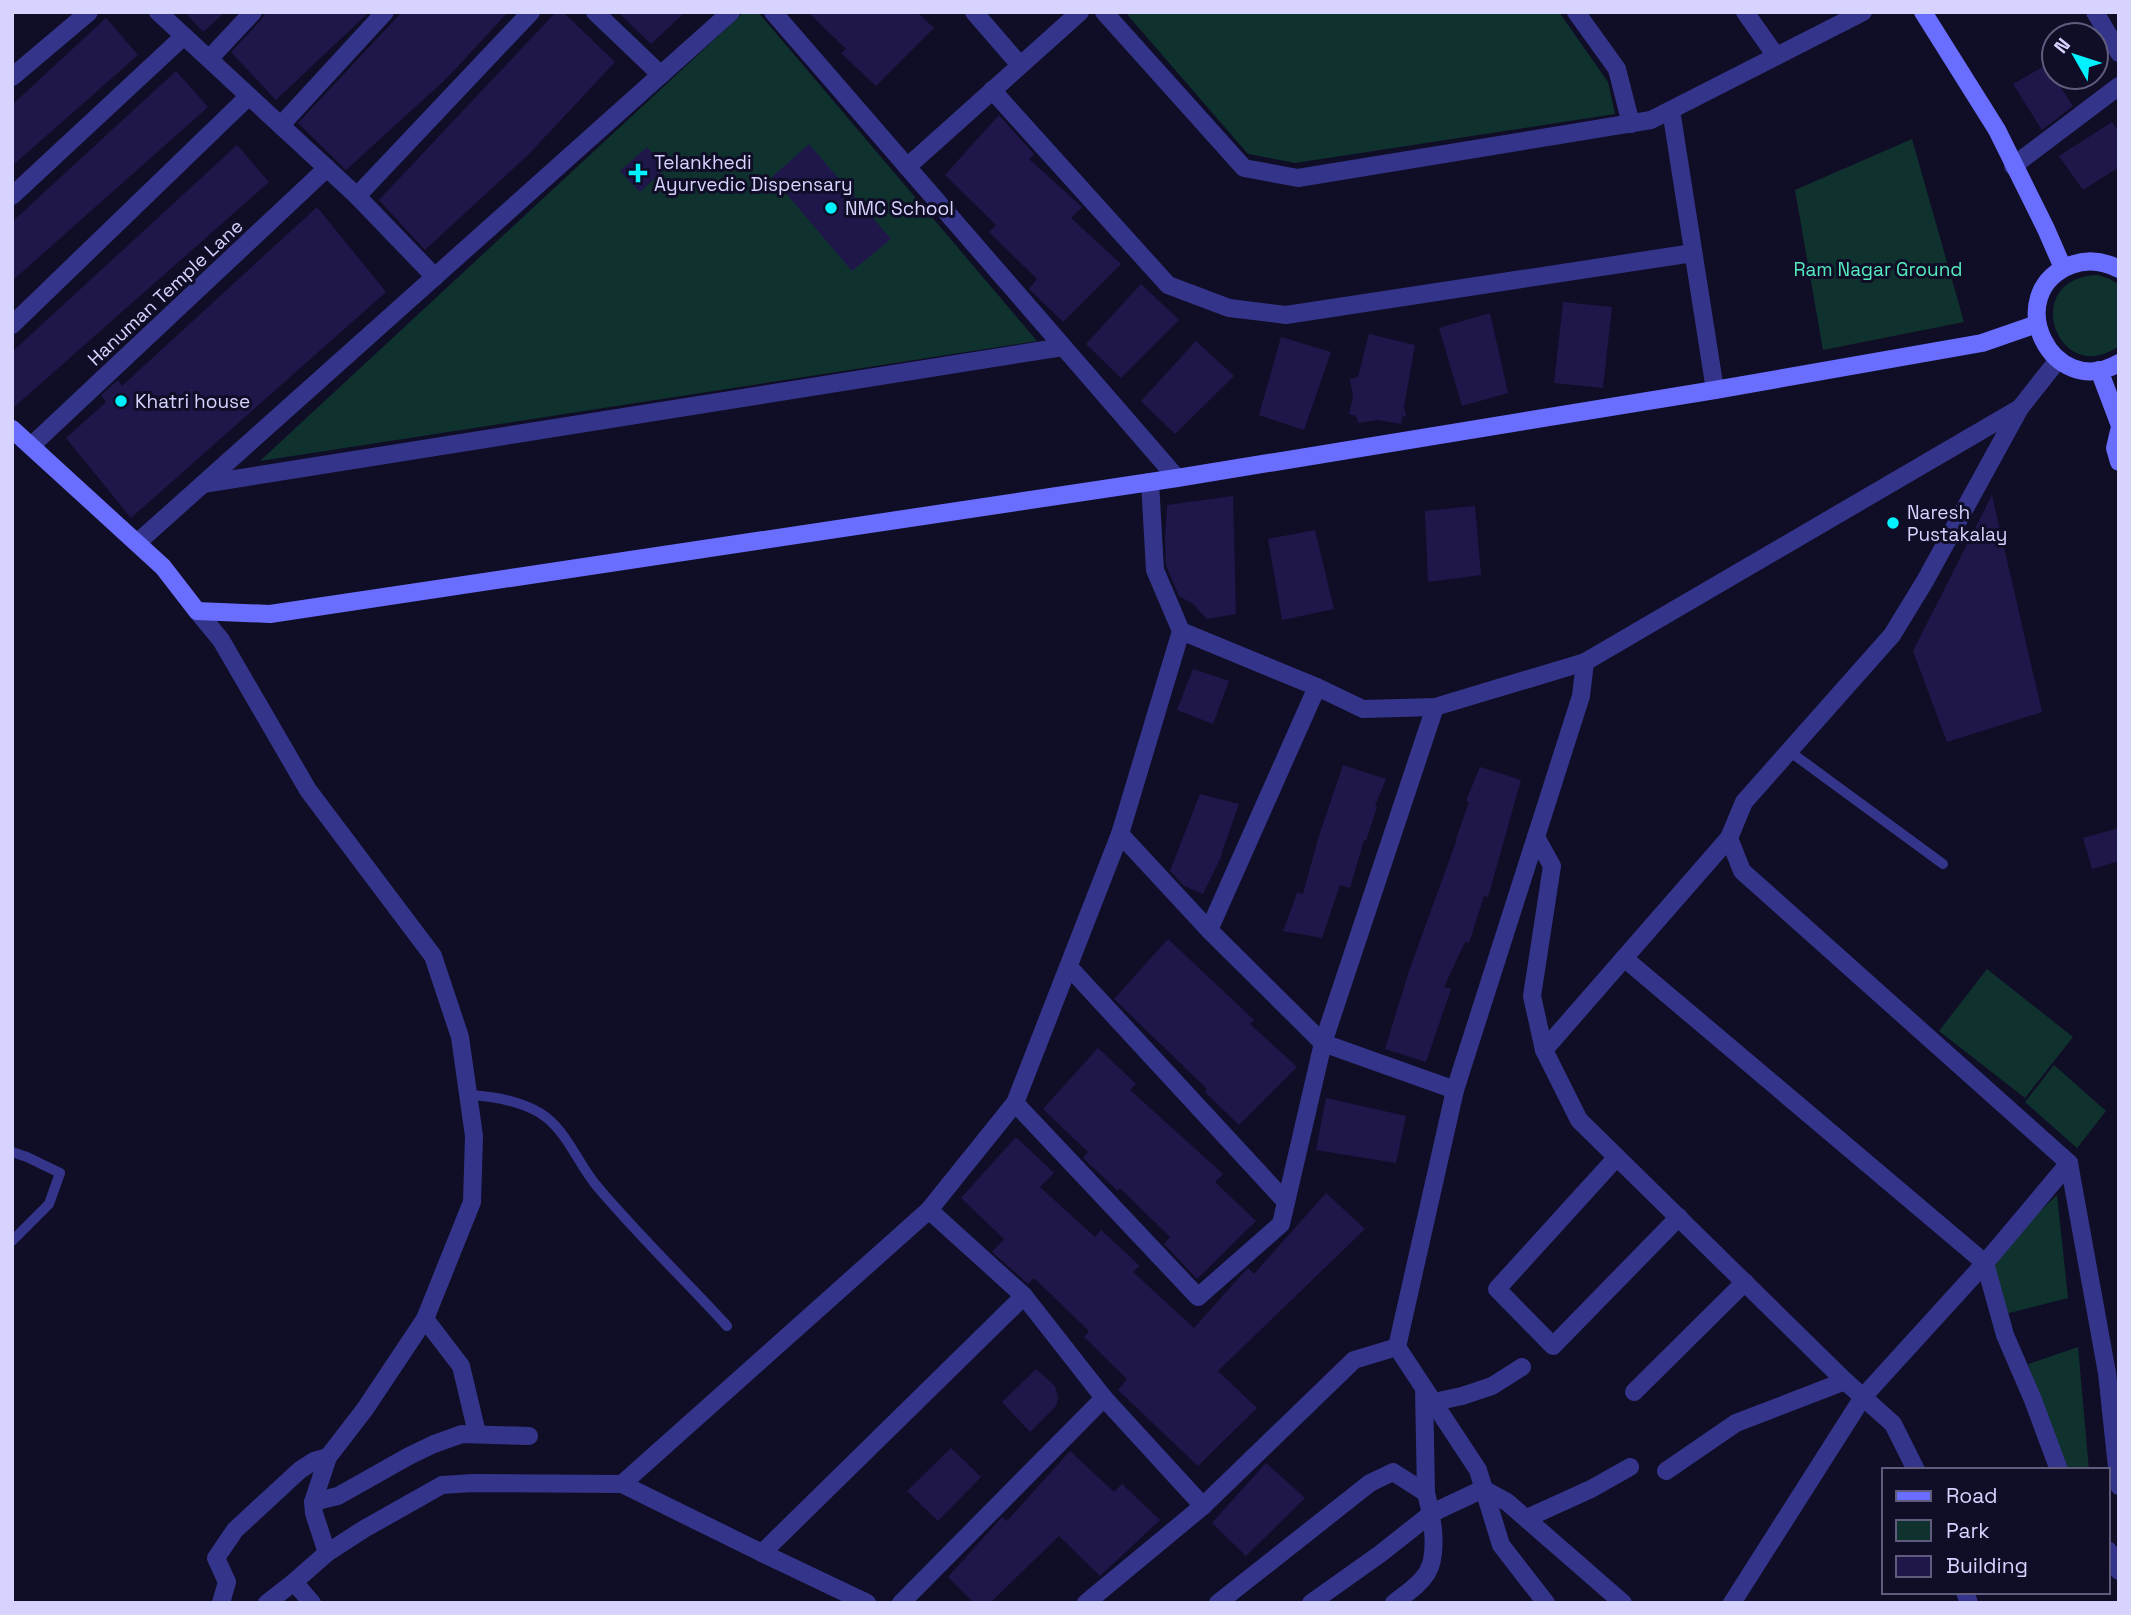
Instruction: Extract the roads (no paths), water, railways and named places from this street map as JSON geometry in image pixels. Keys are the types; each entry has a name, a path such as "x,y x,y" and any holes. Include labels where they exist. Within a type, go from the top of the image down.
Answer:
{"street":[{"path":"12,77 89,12"},
{"path":"158,12 357,196 435,277"},
{"path":"209,59 253,12"},
{"path":"281,125 385,12"},
{"path":"357,196 531,12"},
{"path":"595,12 661,75"},
{"path":"137,543 731,12"},
{"path":"773,12 1177,478"},
{"path":"974,12 1020,65"},
{"path":"907,167 1080,12"},
{"path":"1104,12 1244,168 1297,178 1651,120 1863,12"},
{"path":"1576,12 1617,69 1631,124"},
{"path":"1745,12 1776,57"},
{"path":"1923,12 1997,130 2063,268"},
{"path":"2095,12 2119,53"},
{"path":"12,196 184,36"},
{"path":"2013,166 2119,86"},
{"path":"992,90 1168,285 1229,308 1286,315 1693,253"},
{"path":"12,324 249,96"},
{"path":"1671,110 1715,390"},
{"name":"Hanuman Temple Lane","path":"31,446 327,168"},
{"path":"2119,269 2094,261 2078,262 2063,268 2042,292 2037,308 2040,338 2058,360 2084,371 2099,370 2119,363"},
{"path":"197,611 270,614 1177,478 1715,390 1982,343 2037,324"},
{"path":"203,484 1063,347"},
{"path":"1544,1050 1729,838 1744,802 1892,635 1925,581 2020,408 2058,360"},
{"path":"2099,370 2119,423"},
{"path":"1181,631 1317,687 1363,709 1435,707 1585,662 2020,408"},
{"path":"12,429 163,567 221,640 308,790 433,956 460,1037 474,1136 472,1202 425,1319 365,1409 328,1457 313,1502 327,1553"},
{"path":"2119,431 2115,448 2119,462"},
{"path":"622,1483 929,1210 1015,1103 1121,834 1181,631 1155,570 1150,482"},
{"path":"1546,1603 1502,1545 1478,1470 1398,1347 1455,1090 1581,696 1585,662"},
{"path":"1209,930 1317,687"},
{"path":"1015,1103 1198,1297 1281,1224 1323,1042 1435,707"},
{"path":"1121,834 1209,930 1323,1042 1455,1090"},
{"path":"1536,837 1552,866 1532,996 1544,1050 1579,1120 1845,1381 1894,1424 1915,1468"},
{"path":"1729,838 1742,871 2069,1163 2107,1373 2119,1486"},
{"path":"1624,958 1985,1263 2005,1335 2058,1468"},
{"path":"1069,967 1286,1202"},
{"path":"1617,1157 1497,1289 1553,1346 1679,1217"},
{"path":"1732,1603 1863,1397 1985,1263 2069,1163"},
{"path":"929,1210 1024,1296 1104,1398 1203,1506"},
{"path":"1634,1392 1745,1282"},
{"path":"762,1553 1024,1296"},
{"path":"425,1319 461,1366 477,1433"},
{"path":"1086,1603 1203,1506 1354,1360 1398,1347"},
{"path":"1429,1395 1462,1396 1492,1386 1522,1367"},
{"path":"1666,1471 1737,1423 1845,1381"},
{"path":"1394,1603 1417,1585 1427,1573 1432,1557 1432,1513 1426,1493 1429,1395"},
{"path":"901,1603 1104,1398"},
{"path":"313,1502 338,1496 434,1444 462,1434 528,1436"},
{"path":"221,1603 227,1582 216,1558 235,1530 300,1471 314,1461 328,1457"},
{"path":"1527,1518 1591,1489 1630,1467"},
{"path":"1218,1603 1382,1476 1393,1472 1426,1493"},
{"path":"267,1603 327,1553 442,1485 622,1483 867,1603"},
{"path":"1311,1603 1432,1513 1483,1489"},
{"path":"1483,1489 1507,1502 1527,1518 1623,1603"},
{"path":"2110,1554 2119,1571"},
{"path":"294,1582 312,1603"}],"lane":[{"path":"1789,751 1943,864"},
{"path":"468,1095 510,1101 549,1120 596,1184 727,1326"},
{"path":"12,1152 60,1173 49,1205 12,1241"}],"place":[{"name":"Telankhedi Ayurvedic Dispensary","path":"638,173"},
{"name":"NMC School","path":"831,208"},
{"name":"Khatri house","path":"121,401"},
{"name":"Naresh Pustakalay","path":"1893,523"}],"park label":[{"name":"Ram Nagar Ground","path":"1878,269"}]}
